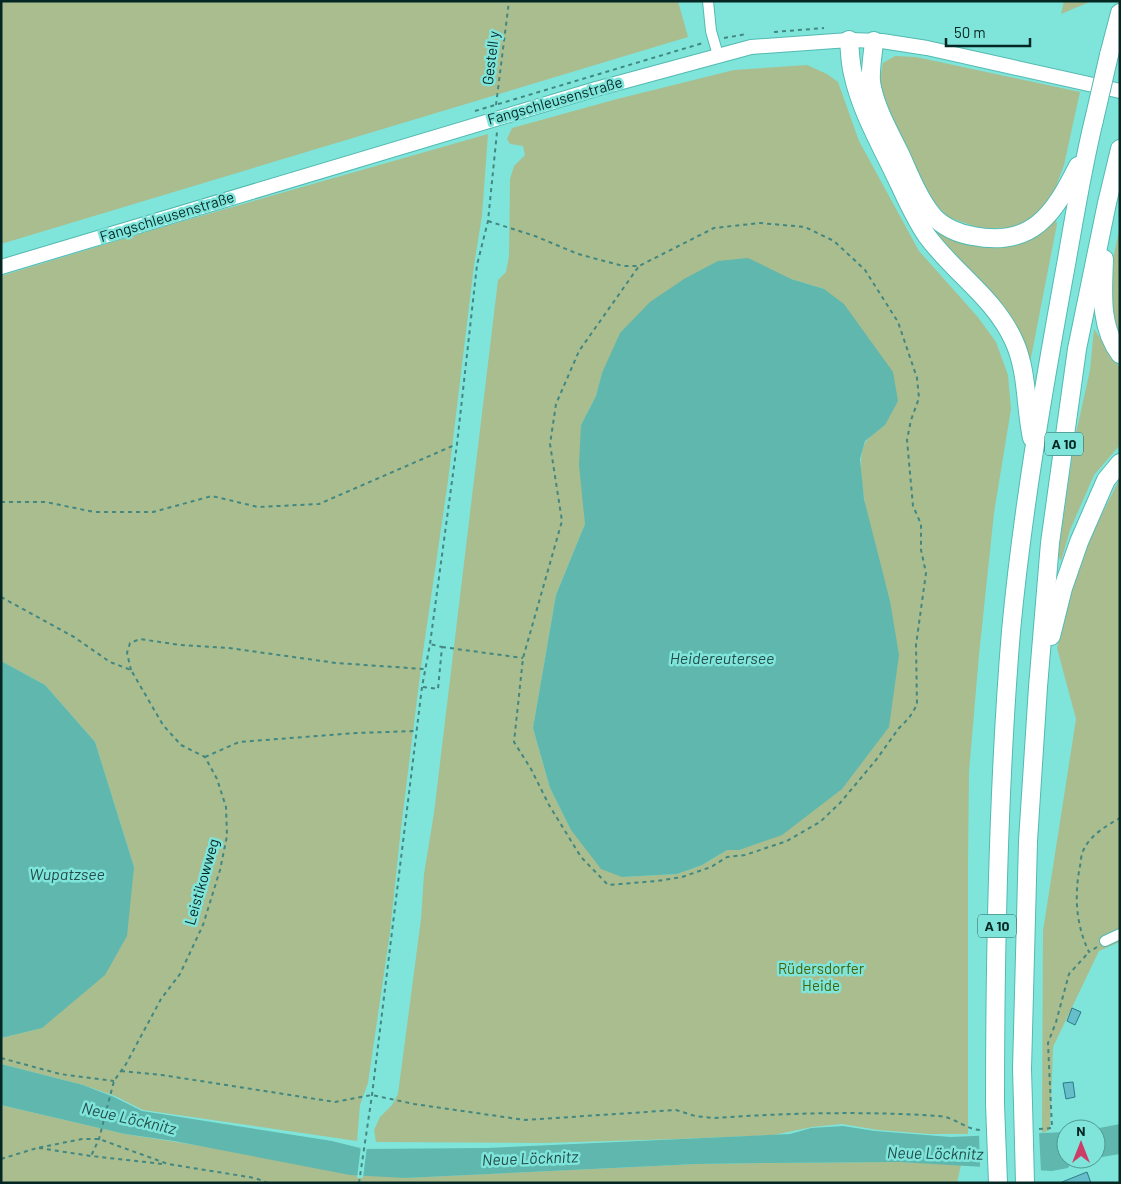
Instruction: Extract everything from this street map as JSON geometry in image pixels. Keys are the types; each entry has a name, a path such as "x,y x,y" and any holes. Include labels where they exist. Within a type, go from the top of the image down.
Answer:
{"highway":[{"name":"A 10","path":"998,1183 995,1104 997,914 1004,748 1012,631 1034,448 1088,145 1120,13"},
{"path":"849,40 852,73 861,102 926,235 985,298 1002,319 1015,342 1024,371 1027,391 1027,414 1034,448"},
{"path":"874,41 871,80 882,116 920,195 934,216 946,226 966,235 986,239 1005,239 1035,228 1046,217 1067,188 1088,145"},
{"name":"A 10","path":"1025,1183 1022,1069 1028,841 1050,543 1078,349 1107,203 1120,149"},
{"path":"1107,203 1103,284 1104,322 1110,340 1120,354"},
{"path":"1038,687 1063,588 1079,542 1106,480 1120,463"}],"main road":[{"name":"Fangschleusenstraße","path":"1,267 497,118 751,47 849,40 874,41 927,48 1120,91"}],"street":[{"path":"708,1 711,31 718,55"},
{"path":"1105,942 1120,934"}],"path":[{"name":"Gestell y","path":"359,1183 372,1095 424,669 430,644 457,444 477,265 488,220 498,124 496,105 510,1"},
{"path":"488,220 578,254 624,266 639,266 714,228 760,223 805,227 834,242 865,270 898,322 917,378 919,398 911,420 907,440 914,506 921,524 921,550 926,573 916,644 916,705 909,718 840,803 820,822 787,841 745,855 727,857 711,867 682,877 656,882 608,885 581,857 514,742 523,658 562,521 550,444 556,404 579,351 639,266"},
{"path":"1,502 46,502 94,512 152,512 212,496 258,507 320,504 457,444"},
{"path":"1,597 74,636 110,662 131,670"},
{"path":"417,731 356,733 239,742 205,757 181,745 164,725 131,670 128,653 130,643 140,639 229,648 336,663 424,669"},
{"path":"430,644 523,658"},
{"path":"422,686 438,689 442,646"},
{"name":"Leistikowweg","path":"114,1081 161,999 180,974 204,925 220,870 227,836 226,807 218,779 205,757"},
{"path":"1089,952 1081,936 1076,909 1077,880 1083,851 1100,830 1120,818"},
{"path":"1052,1128 1048,1044 1069,974 1089,952 1105,942"},
{"path":"1,1058 60,1074 114,1081 99,1139 91,1156"},
{"path":"121,1071 162,1075 334,1102 372,1095 414,1104 525,1120 676,1110 695,1116 714,1118 874,1112 942,1116 960,1122 973,1130"},
{"path":"2,1158 37,1148 82,1139 99,1139 168,1164"},
{"path":"37,1148 168,1164 255,1178 268,1183"}],"green space":[{"path":"1,1 678,1 688,37 1,244"},
{"path":"1064,1 1092,1 1061,14"},
{"path":"895,56 916,57 1080,92 1064,165 1053,194 1039,214 1018,228 979,228 948,217 925,193 885,106 879,85 883,63"},
{"name":"Rüdersdorfer Heide","path":"807,65 827,74 838,82 859,141 919,251 977,316 996,342 1008,375 1011,409 994,513 969,772 968,1134 929,1134 878,1130 842,1124 812,1127 774,1135 678,1139 542,1143 376,1142 374,1130 380,1117 392,1105 398,1094 498,280 506,272 509,256 510,179 514,166 525,155 523,146 510,144 507,139 512,128 617,99 734,70","holes":["791,279 824,289 885,425 865,443 861,457 861,476 868,520 890,601 739,850 727,850 702,865 677,874 622,877 571,830 550,788 533,728 556,595 585,524 581,425 596,396 602,373"]},
{"path":"488,134 482,216 474,265 448,481 422,659 390,932 368,1083 360,1105 357,1141 143,1110 115,1096 83,1085 1,1064 1,1038 42,1028 134,867 95,742 45,685 1,661 1,276 159,228"},
{"path":"925,212 967,241 1055,217 1057,224 1028,373 933,233"},
{"path":"1120,226 1120,344 1107,288"},
{"path":"1094,329 1120,368 1120,445 1094,475 1070,530 1061,561 1058,555 1075,438 1090,370"},
{"path":"1120,478 1120,942 1099,951 1053,1047 1050,1130 1042,1133 1043,931 1076,719 1057,648 1079,560"},
{"path":"1,1105 125,1134 405,1178 696,1164 899,1162 961,1165 957,1183 1,1183"}],"water":[{"name":"Heidereutersee","path":"748,258 791,279 824,289 844,304 893,372 898,401 885,425 865,441 860,459 864,499 890,601 899,655 889,727 842,789 782,835 739,850 727,850 702,865 677,874 622,877 601,869 571,830 550,788 533,728 556,595 585,524 579,465 581,425 596,396 602,373 620,333 650,302 684,279 718,261"},
{"name":"Wupatzsee","path":"1,661 45,685 95,742 134,867 127,936 105,975 42,1028 1,1038"},
{"name":"Neue Löcknitz","path":"1,1064 83,1085 114,1097 142,1111 332,1141 364,1149 486,1148 790,1134 811,1128 843,1126 875,1131 951,1137 1056,1132 1056,1169 1063,1169 1052,1171 899,1162 696,1164 405,1178 350,1175 174,1141 125,1134 1,1105"},
{"path":"1120,1124 1120,1154 1106,1156 1106,1127"}],"pier":[{"path":"1039,1131 1041,1172 980,1168 979,1133"},
{"path":"361,1146 367,1146 363,1178 357,1178"}],"building":[{"path":"1072,1008 1081,1012 1075,1025 1067,1021"},
{"path":"1073,1082 1075,1097 1066,1099 1063,1083"},
{"path":"1087,1172 1091,1183 1062,1183 1062,1182"}]}
